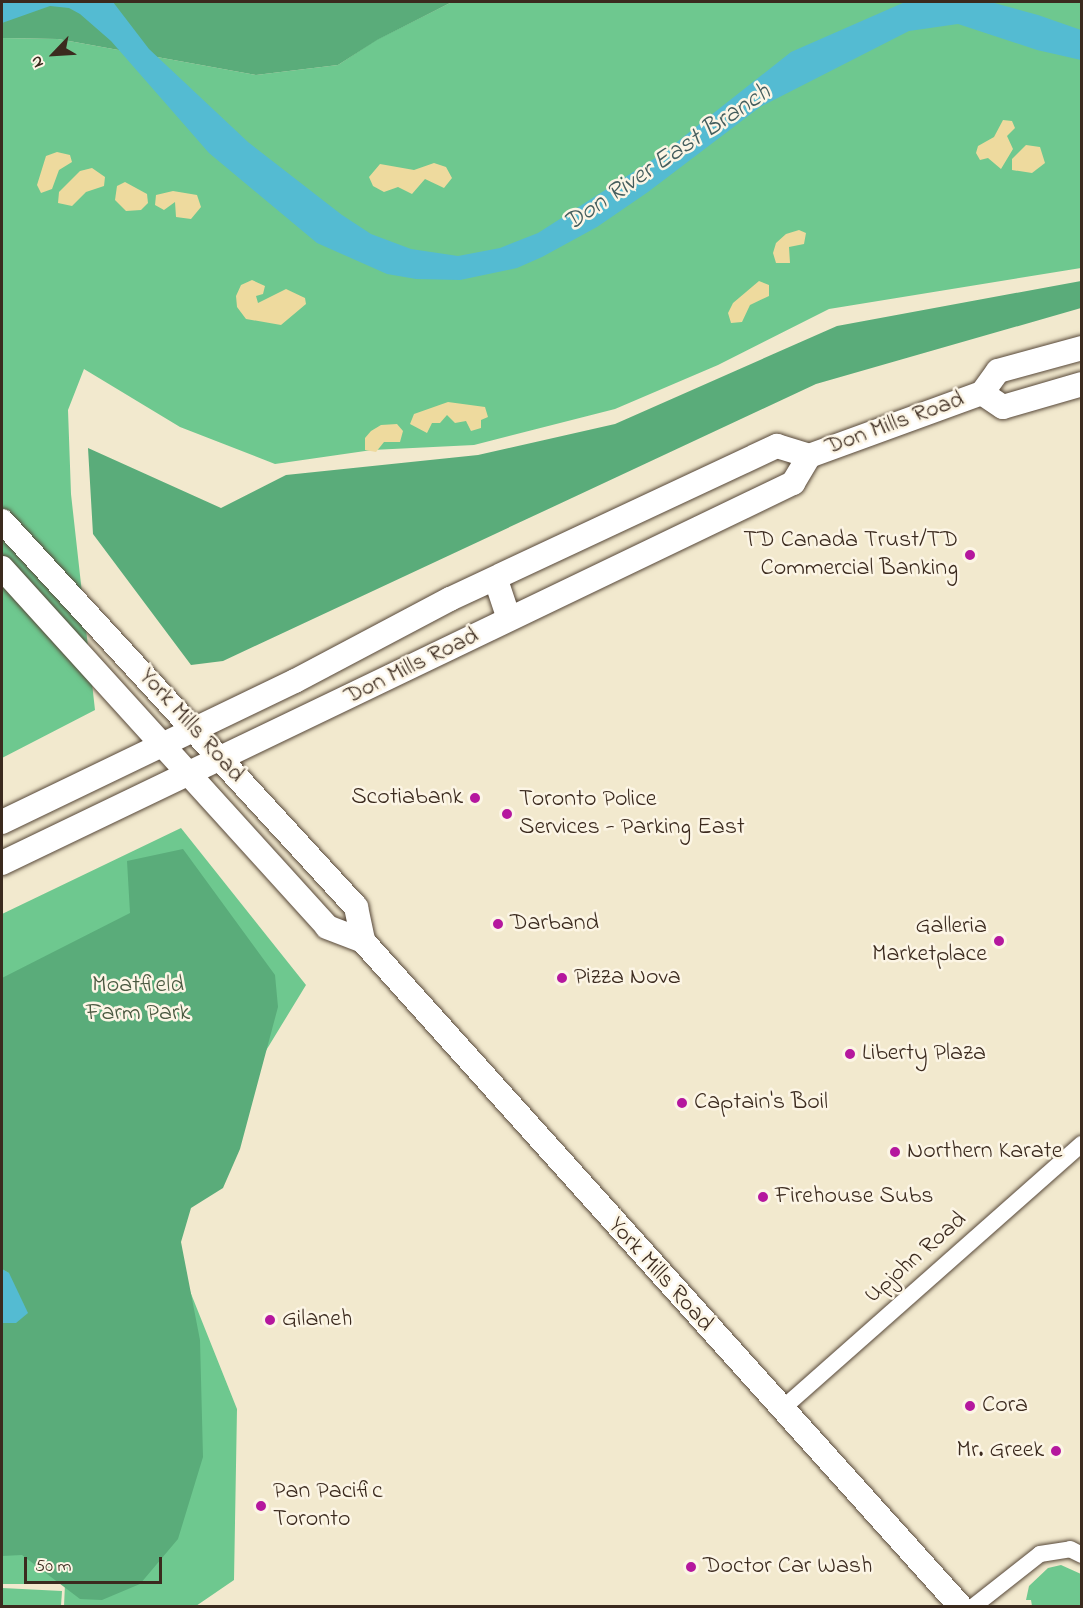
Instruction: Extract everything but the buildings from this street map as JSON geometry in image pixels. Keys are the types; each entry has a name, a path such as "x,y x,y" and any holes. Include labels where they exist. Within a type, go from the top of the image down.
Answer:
{"main road":[{"name":"Don Mills Road","path":"2,822 194,729 450,599 496,580 777,446 809,456 982,393 998,371 1082,348"},
{"name":"Don Mills Road","path":"982,393 1003,407 1082,384"},
{"name":"Don Mills Road","path":"2,863 793,483 809,456"},
{"path":"681,493 698,528"},
{"name":"York Mills Road","path":"2,521 356,907 363,941"},
{"name":"York Mills Road","path":"2,568 186,774 327,927 363,941 960,1606"},
{"path":"496,580 509,619"}],"street":[{"name":"Upjohn Road","path":"782,1408 1082,1144"},
{"path":"974,1606 1040,1554 1070,1549 1082,1555"}],"green space":[{"path":"2,2 452,2 377,40 338,65 256,75 58,39 2,38"},
{"path":"452,2 1081,2 1081,268 829,309 718,365 615,409 474,445 372,450 275,464 180,427 84,369 68,410 71,494 95,710 2,758 2,38 58,39 256,75 338,65 376,40"},
{"path":"1081,281 1081,308 816,384 223,661 191,665 93,534 88,448 221,508 286,475 478,455 615,424 837,326"},
{"name":"Moatfield Farm Park","path":"181,828 306,985 162,1221 237,1409 234,1580 196,1606 64,1606 65,1584 2,1584 2,914"},
{"name":"Moatfield Farm Park","path":"183,849 275,975 278,1007 240,1149 223,1188 191,1208 181,1242 200,1340 203,1457 178,1539 140,1584 102,1600 80,1599 22,1555 2,1556 2,1323 16,1323 9,1273 2,1269 2,978 130,913 127,861"},
{"path":"1061,1565 1081,1574 1081,1606 1032,1606 1031,1600 1026,1600 1029,1586 1048,1568"},
{"path":"2,1588 62,1591 61,1606 2,1606"}],"sand":[{"path":"1003,120 1012,121 1015,128 1007,136 1013,149 1001,169 988,158 980,160 976,153 978,146 994,137"},
{"path":"1026,145 1040,147 1045,163 1032,173 1012,170 1012,159"},
{"path":"57,152 70,155 72,162 59,170 52,189 41,193 37,185 46,156"},
{"path":"434,163 446,167 452,178 444,188 425,179 412,194 398,187 384,192 373,186 369,177 380,164 414,170"},
{"path":"92,168 105,177 104,186 86,192 72,206 58,203 59,192 80,171"},
{"path":"125,182 147,194 148,203 141,210 126,211 115,200 117,186"},
{"path":"173,191 197,195 201,207 191,219 176,217 175,202 164,210 155,205 156,195"},
{"path":"799,230 806,233 804,244 789,247 790,263 776,263 773,253 776,243 786,234"},
{"path":"252,280 265,286 263,294 256,296 258,303 286,289 305,298 306,304 281,325 246,319 237,307 236,296 241,285"},
{"path":"759,281 769,285 769,296 750,305 742,322 731,323 728,313 733,303"},
{"path":"448,402 485,407 488,417 481,420 481,428 471,431 466,421 455,423 447,415 440,423 432,423 427,433 410,424 414,414"},
{"path":"397,424 403,431 400,442 384,442 376,452 365,450 365,438 371,431 381,425"}],"water":[{"name":"Don River East Branch","path":"2,2 113,2 149,49 248,142 342,215 371,234 411,249 458,256 500,248 538,233 663,153 791,52 905,2 991,2 1038,15 1081,30 1081,60 1037,50 958,24 909,31 760,107 648,192 597,227 542,257 517,268 460,280 416,279 387,274 317,243 209,153 111,41 80,14 69,8 50,6 2,23"},
{"path":"2,1269 9,1273 28,1313 16,1323 2,1323"}],"place":[{"name":"TD Canada Trust/TD Commercial Banking","path":"970,555"},
{"name":"Scotiabank","path":"475,798"},
{"name":"Toronto Police Services - Parking East","path":"507,814"},
{"name":"Darband","path":"498,924"},
{"name":"Galleria Marketplace","path":"999,941"},
{"name":"Pizza Nova","path":"562,978"},
{"name":"Liberty Plaza","path":"850,1054"},
{"name":"Captain's Boil","path":"682,1103"},
{"name":"Northern Karate","path":"895,1152"},
{"name":"Firehouse Subs","path":"763,1197"},
{"name":"Gilaneh","path":"270,1320"},
{"name":"Cora","path":"970,1406"},
{"name":"Mr. Greek","path":"1056,1451"},
{"name":"Pan Pacific Toronto","path":"261,1506"},
{"name":"Doctor Car Wash","path":"691,1567"}]}
